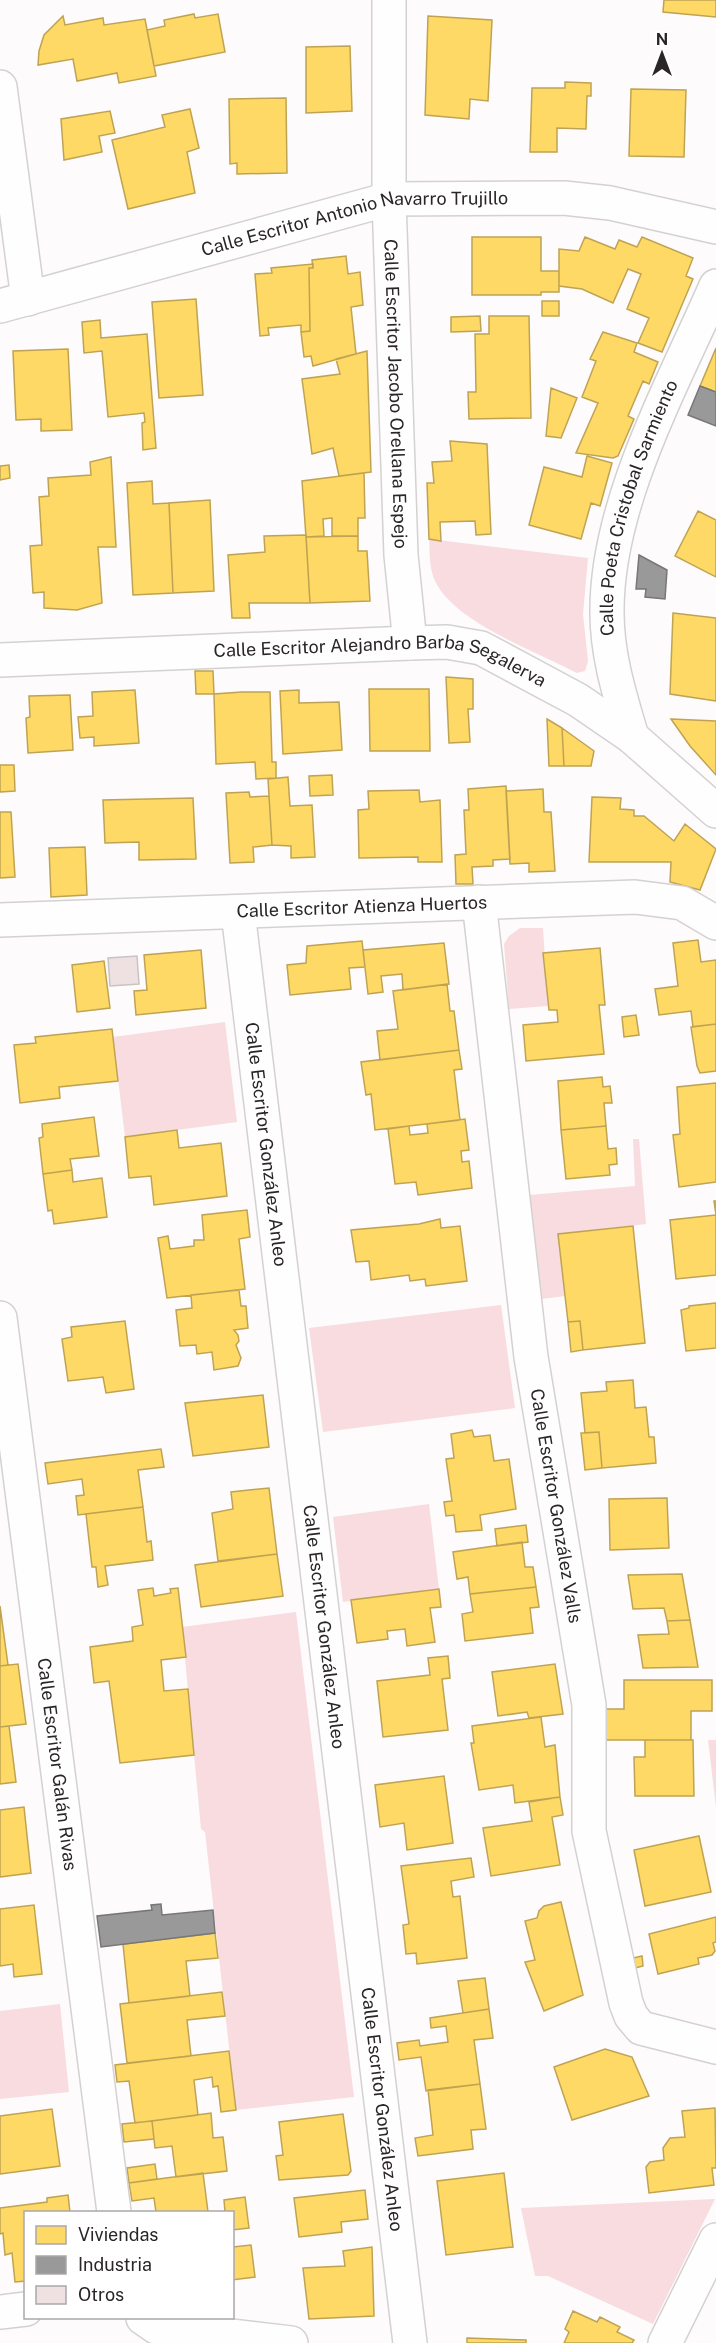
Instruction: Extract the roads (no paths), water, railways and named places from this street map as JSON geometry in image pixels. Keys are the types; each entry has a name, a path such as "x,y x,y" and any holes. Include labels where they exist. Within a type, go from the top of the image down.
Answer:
{"street":[{"name":"Calle Escritor Jacobo Orellana Espejo","path":"389,0 389,199 401,555 410,643"},
{"path":"0,87 14,302"},
{"name":"Calle Escritor Antonio Navarro Trujillo","path":"14,302 389,199 564,198 610,203 716,227"},
{"name":"Calle Poeta Cristobal Sarmiento","path":"632,737 611,663 607,612 612,559 629,486 716,286"},
{"name":"Calle Escritor Alejandro Barba Segalerva","path":"0,660 447,642 481,648 578,700 632,737 716,811"},
{"name":"Calle Escritor Atienza Huertos","path":"0,920 635,897 682,903 716,923"},
{"name":"Calle Escritor González Valls","path":"479,902 531,1357 589,1705 588,1831 626,2003 632,2016 641,2028 716,2047"},
{"name":"Calle Escritor González Anleo","path":"238,912 410,2343"},
{"name":"Calle Escritor Galán Rivas","path":"0,1318 114,2211"},
{"path":"665,2343 716,2240"},
{"path":"0,2312 24,2309"},
{"path":"144,2319 156,2327 291,2343"}]}
